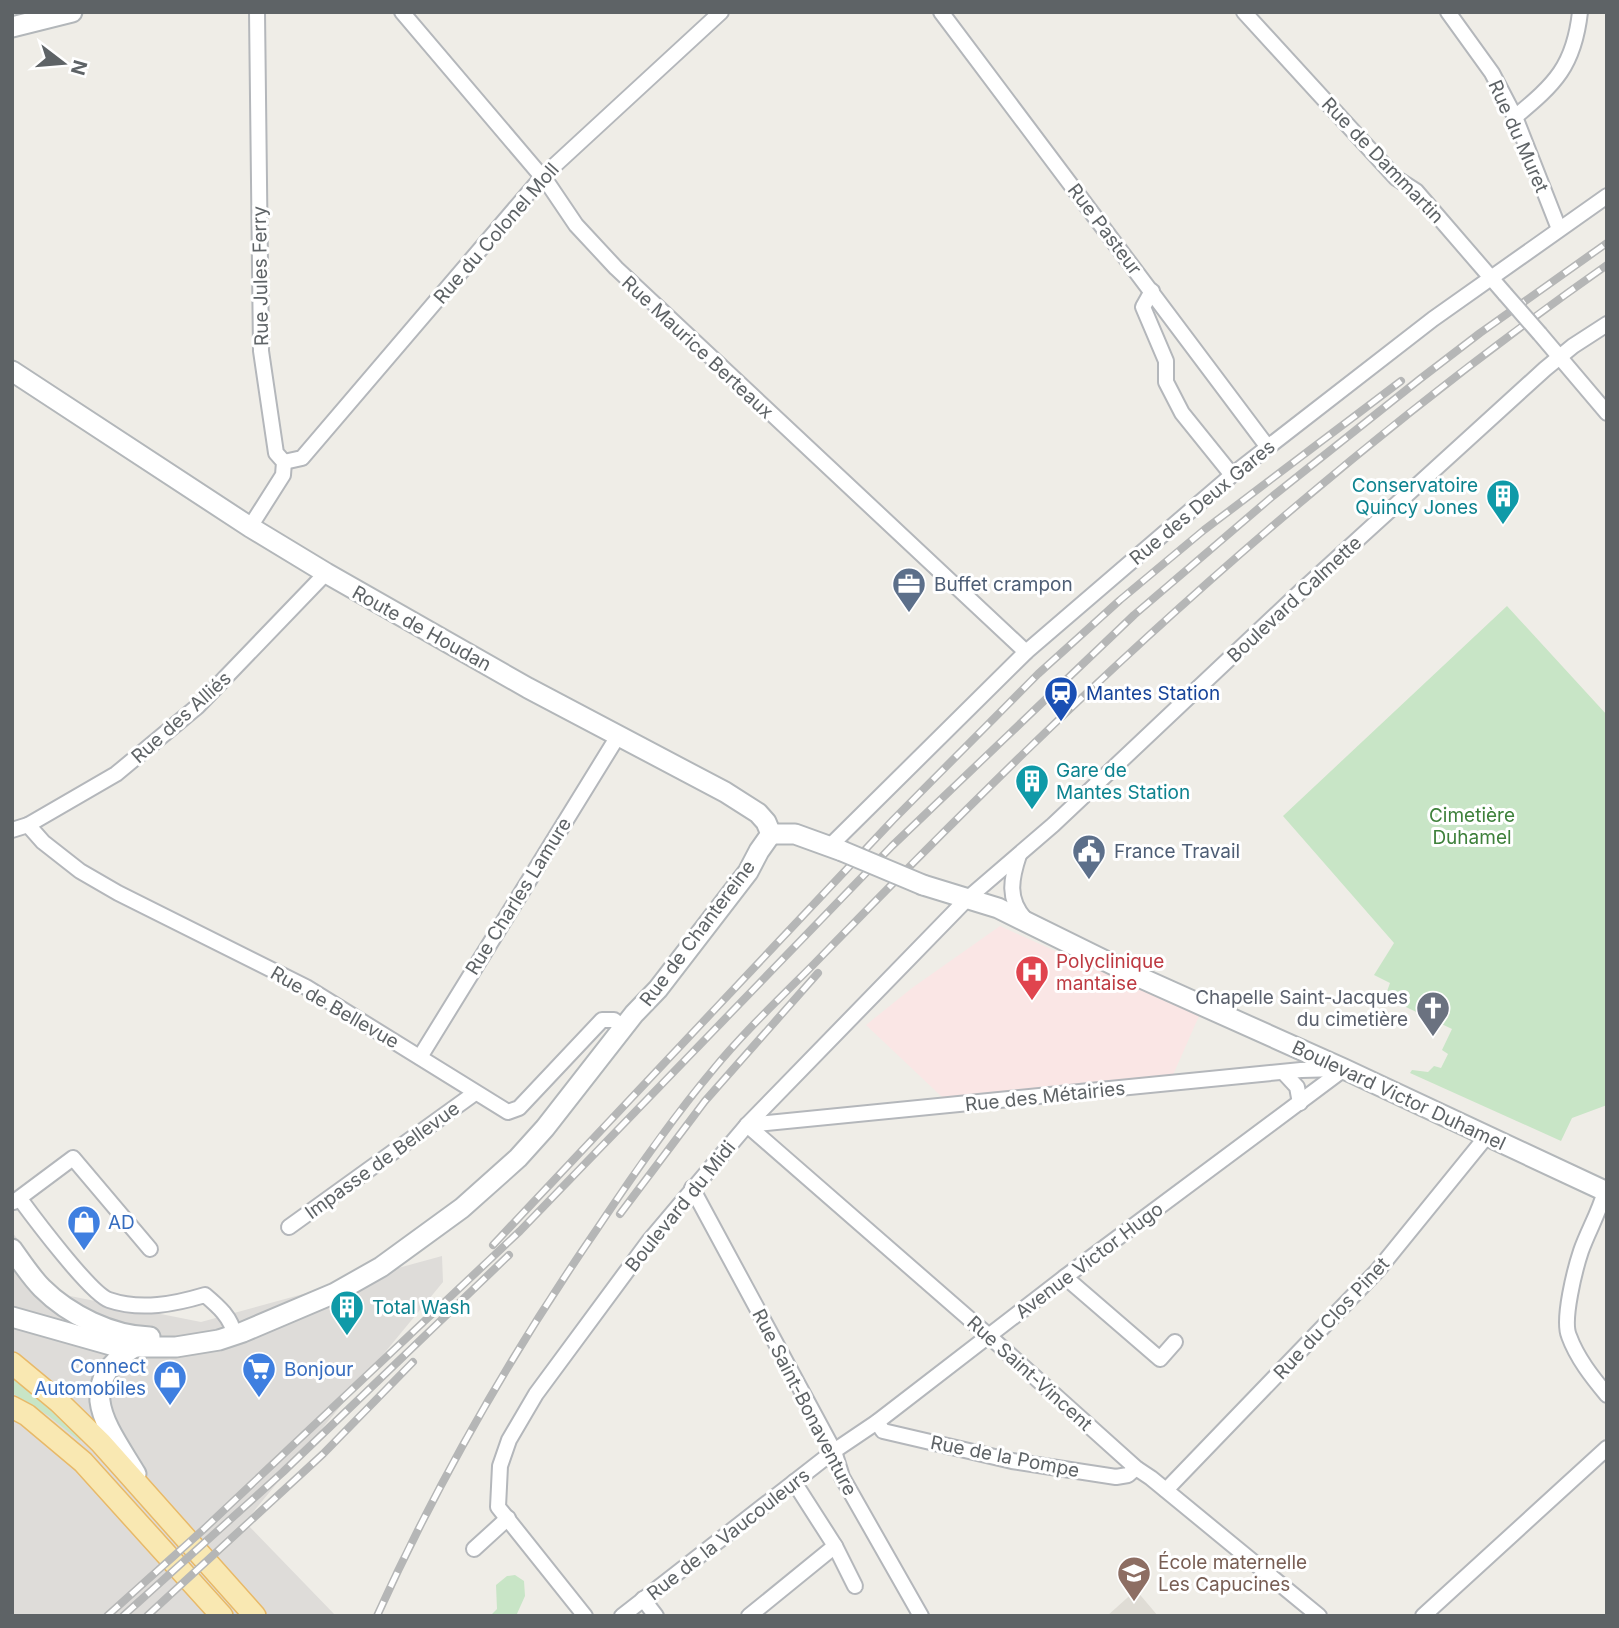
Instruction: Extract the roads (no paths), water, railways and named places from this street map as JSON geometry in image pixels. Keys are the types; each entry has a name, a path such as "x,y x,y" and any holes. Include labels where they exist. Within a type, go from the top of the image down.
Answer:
{"main road":[{"path":"12,27 72,12"},
{"name":"Route de Houdan","path":"12,371 250,527 326,573 746,805 766,822 771,834"},
{"path":"771,834 795,834 836,849"},
{"name":"Rue de Chantereine","path":"233,1330 275,1317 335,1293 381,1267 462,1208 518,1158 658,989 748,872 771,834"},
{"name":"Boulevard Victor Duhamel","path":"836,849 923,885 998,908 1130,973 1344,1069 1606,1192"},
{"path":"12,1250 37,1282 60,1304 121,1333 148,1337 233,1330"},
{"path":"12,1317 99,1343 134,1348 176,1347 233,1330"},
{"path":"134,1348 117,1359 105,1373 99,1402 104,1420 149,1495"},
{"path":"12,1363 59,1402 149,1495 255,1616"},
{"path":"12,1407 27,1415 83,1462 222,1616"}],"street":[{"name":"Rue Jules Ferry","path":"257,12 261,351 276,453 284,462"},
{"name":"Rue Maurice Berteaux","path":"402,12 542,177 576,225 616,268 1026,652"},
{"name":"Rue du Colonel Moll","path":"284,462 302,458 542,177 721,12"},
{"name":"Rue Pasteur","path":"941,12 1267,446"},
{"name":"Rue de Dammartin","path":"1244,12 1396,178 1416,191 1607,413"},
{"name":"Rue du Muret","path":"1448,12 1492,73 1515,117 1559,229"},
{"path":"1515,117 1536,100 1566,66 1574,49 1580,12"},
{"name":"Rue des Deux Gares","path":"836,849 1026,652 1232,475 1433,319 1607,196"},
{"path":"1152,291 1143,307 1166,361 1166,382 1182,413 1232,475"},
{"name":"Boulevard Calmette","path":"967,899 1019,855 1300,592 1560,357 1607,324"},
{"path":"250,527 283,475 284,462"},
{"name":"Rue des Alliés","path":"12,830 28,825 116,774 198,706 326,573"},
{"name":"Rue Charles Lamure","path":"420,1057 618,736"},
{"name":"Rue de Bellevue","path":"28,825 43,842 80,871 118,893 306,987 508,1112 519,1108 601,1020 629,1021"},
{"path":"1019,855 1012,887 1015,908 1030,924"},
{"name":"Boulevard du Midi","path":"508,1518 498,1507 498,1484 500,1466 514,1429 536,1394 649,1241 747,1125 967,899"},
{"name":"Rue des Métairies","path":"747,1125 1344,1069"},
{"name":"Avenue Victor Hugo","path":"834,1451 877,1422 1065,1277 1344,1069"},
{"path":"1284,1073 1297,1087 1300,1103"},
{"name":"Impasse de Bellevue","path":"289,1227 475,1093"},
{"name":"Rue Saint-Vincent","path":"747,1125 1136,1468 1319,1616"},
{"name":"Rue du Clos Pinet","path":"1166,1490 1378,1270 1486,1137"},
{"path":"150,1249 73,1158 16,1201 107,1300 139,1305 173,1305 205,1295 219,1307 233,1330"},
{"name":"Rue Saint-Bonaventure","path":"692,1188 834,1451 842,1477 921,1616"},
{"path":"1606,1192 1581,1252 1568,1311 1567,1334 1586,1368 1607,1395"},
{"path":"1065,1277 1160,1359 1175,1342"},
{"name":"Rue de la Pompe","path":"877,1422 883,1431 1012,1461 1116,1477 1128,1475 1136,1468"},
{"path":"1423,1616 1607,1448"},
{"name":"Rue de la Vaucouleurs","path":"622,1616 834,1451"},
{"path":"793,1482 835,1546 855,1586"},
{"path":"474,1549 508,1518 585,1616"},
{"path":"748,1616 835,1546"},
{"path":"643,1600 656,1616"}],"railway":[{"path":"107,1616 204,1529 520,1231 892,846 1134,615 1273,496 1420,379 1607,243"},
{"path":"377,1616 451,1466 536,1322 652,1148 736,1043 997,779 1163,623 1379,437 1607,265"},
{"path":"493,1245 893,820 1038,674 1120,600 1204,530 1401,381"},
{"path":"620,1214 705,1101 818,973"},
{"path":"123,1616 283,1472 509,1255"},
{"path":"147,1616 323,1454 413,1362"}],"place":[{"name":"Conservatoire Quincy Jones","path":"1503,526"},
{"name":"Buffet crampon","path":"909,614"},
{"name":"Mantes Station","path":"1061,723"},
{"name":"Gare de Mantes Station","path":"1032,811"},
{"name":"France Travail","path":"1089,881"},
{"name":"Polyclinique mantaise","path":"1032,1002"},
{"name":"Chapelle Saint-Jacques du cimetière","path":"1433,1038"},
{"name":"AD","path":"84,1252"},
{"name":"Total Wash","path":"347,1337"},
{"name":"Bonjour","path":"259,1399"},
{"name":"Connect Automobiles","path":"170,1407"},
{"name":"École maternelle Les Capucines","path":"1134,1603"}],"park label":[{"name":"Cimetière Duhamel","path":"1472,826"}]}
